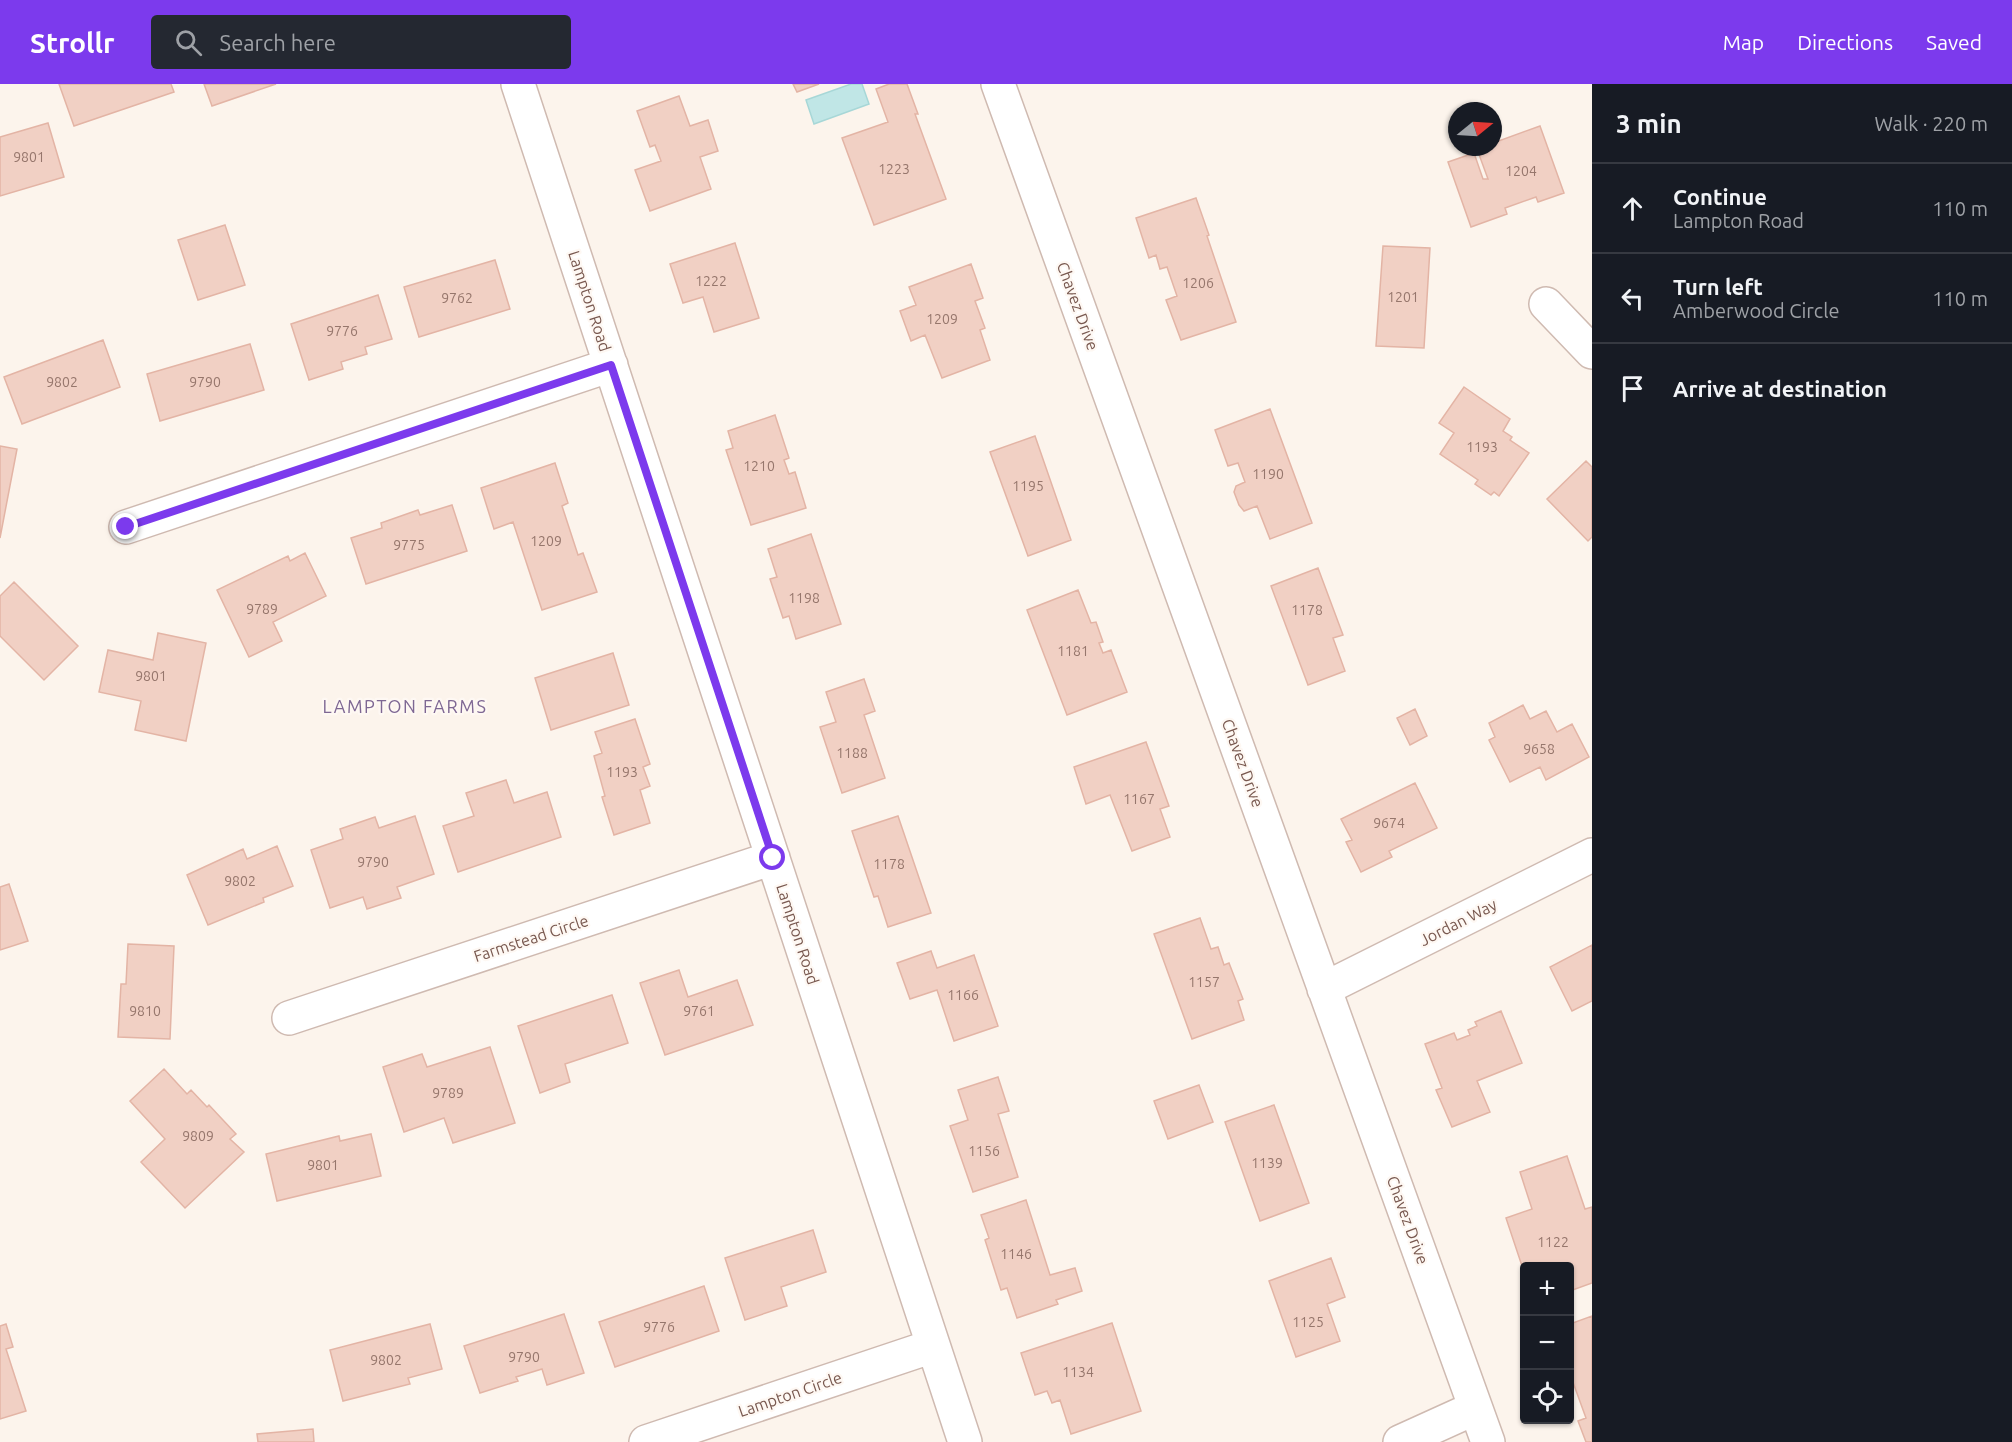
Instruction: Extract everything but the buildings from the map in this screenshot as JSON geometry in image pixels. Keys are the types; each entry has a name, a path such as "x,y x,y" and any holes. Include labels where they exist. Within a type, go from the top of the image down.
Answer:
{"street":[{"name":"Lampton Road","path":"518,84 965,1442"},
{"name":"Chavez Drive","path":"998,84 1488,1442"},
{"path":"1546,304 1592,352"},
{"path":"126,527 611,365"},
{"name":"Jordan Way","path":"1324,989 1592,855"},
{"name":"Farmstead Circle","path":"288,1018 773,858"},
{"name":"Lampton Circle","path":"646,1442 933,1346"},
{"path":"1400,1442 1475,1408"}],"water":[{"path":"851,84 862,84 869,104 814,124 806,100"}],"district":[{"name":"LAMPTON FARMS","path":"405,706"}],"route":[{"path":"126,527 611,365 773,858"}]}
